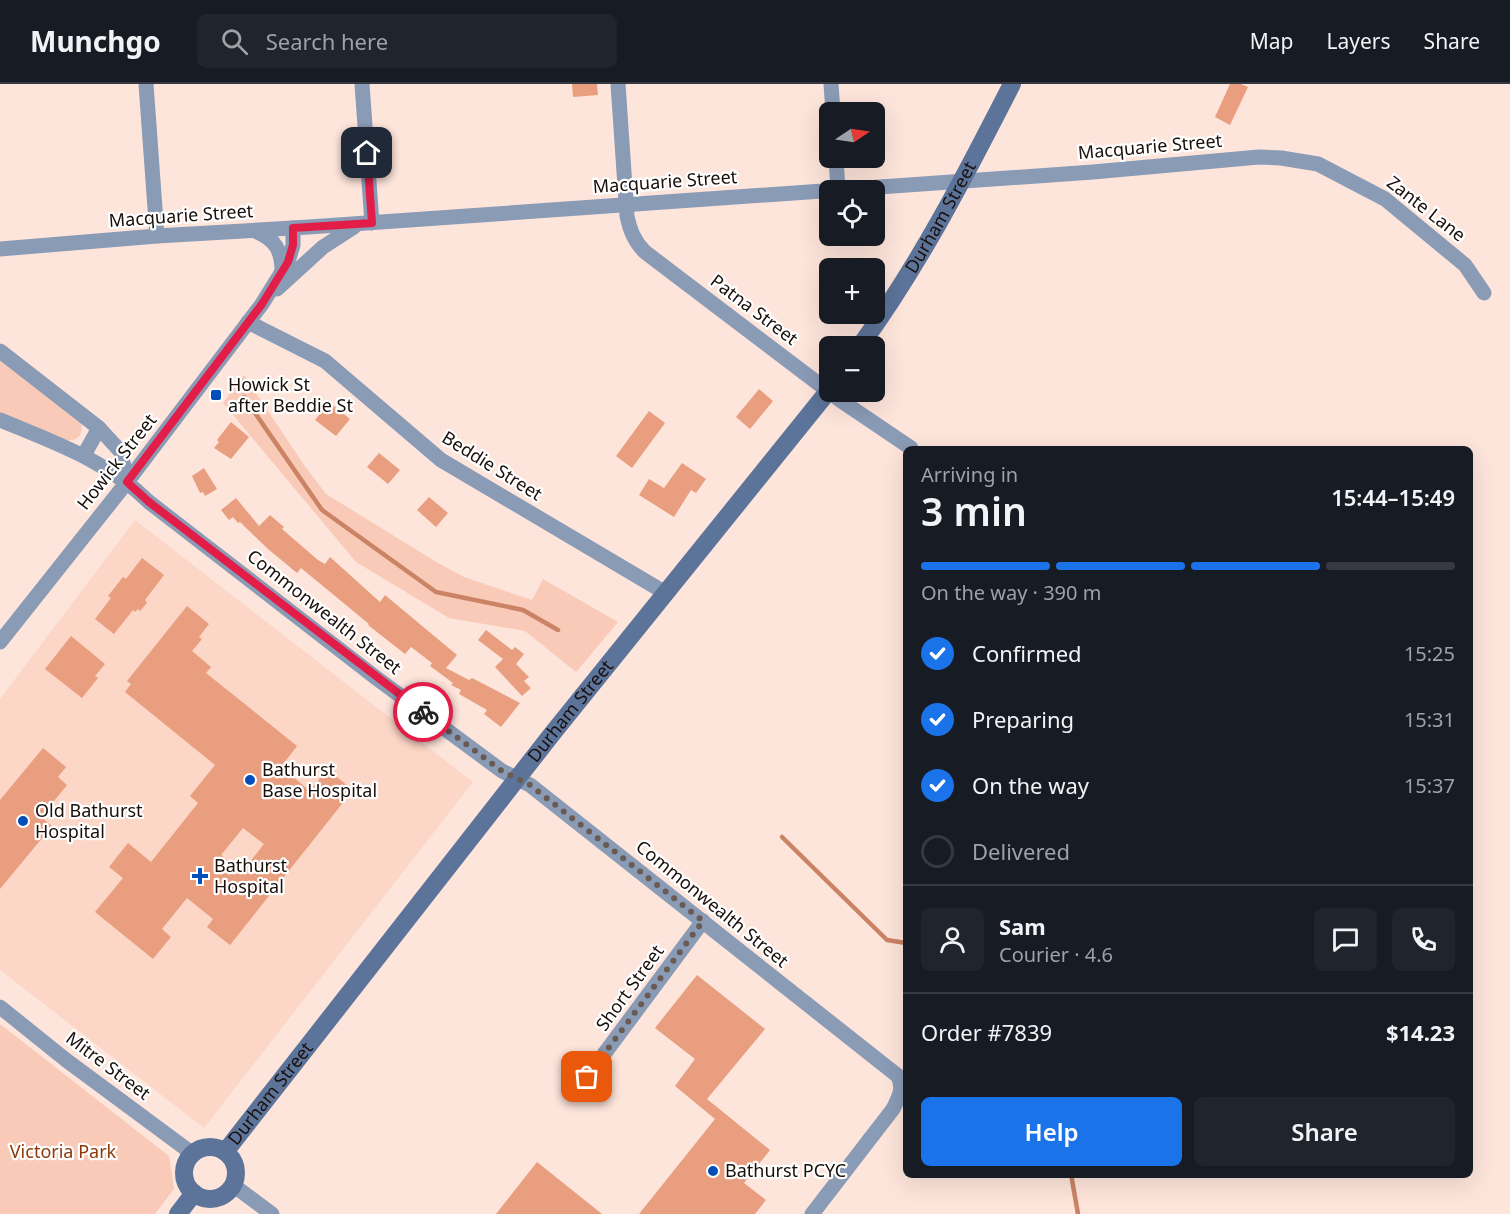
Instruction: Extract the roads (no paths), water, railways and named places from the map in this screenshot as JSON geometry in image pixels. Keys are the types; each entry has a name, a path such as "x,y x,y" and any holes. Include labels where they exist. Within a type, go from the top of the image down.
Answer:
{"main road":[{"name":"Durham Street","path":"867,336 922,253 963,180 1012,84"},
{"name":"Durham Street","path":"225,1152 664,592 819,402"},
{"path":"212,1147 225,1152 234,1164 236,1171 233,1185 222,1196 207,1199 194,1193 189,1187 184,1174 185,1166 193,1154 212,1147"},
{"path":"178,1214 194,1193"}],"street":[{"path":"146,84 157,236"},
{"path":"362,84 367,223"},
{"name":"Patna Street","path":"618,84 631,233 645,252 819,382"},
{"path":"831,84 832,102"},
{"name":"Macquarie Street","path":"885,186 1093,172 1258,156 1303,160 1332,170"},
{"name":"Zante Lane","path":"1332,170 1385,199 1465,265 1484,293"},
{"name":"Macquarie Street","path":"0,249 819,190"},
{"name":"Howick Street","path":"262,304 334,238 367,223"},
{"path":"304,264 309,248 309,227"},
{"name":"Howick Street","path":"0,642 127,482 262,304 291,253 293,228"},
{"path":"255,231 265,235 276,244 281,255 282,272"},
{"name":"Beddie Street","path":"248,322 325,361 441,460 664,592"},
{"path":"0,351 99,428 121,452 127,482"},
{"name":"Patna Street","path":"846,402 908,446"},
{"name":"Commonwealth Street","path":"0,420 84,454 127,482 149,502 375,676 502,771 530,785 898,1076 902,1085 901,1094 893,1109 812,1214"},
{"path":"84,454 99,428"},
{"name":"Short Street","path":"587,1077 703,921"},
{"name":"Mitre Street","path":"0,1007 66,1060 193,1154"},
{"path":"233,1185 272,1214"}],"waterway":[{"path":"244,397 322,510 436,592 523,610 558,630"},
{"path":"782,837 887,940 903,943"},
{"path":"1072,1178 1078,1214"}],"place":[{"name":"Howick St after Beddie St","path":"216,395"},
{"name":"Bathurst Base Hospital","path":"250,780"},
{"name":"Old Bathurst Hospital","path":"23,821"},
{"name":"Bathurst Hospital","path":"200,876"},
{"name":"Bathurst PCYC","path":"713,1171"}],"park label":[{"name":"Victoria Park","path":"63,1152"}]}
